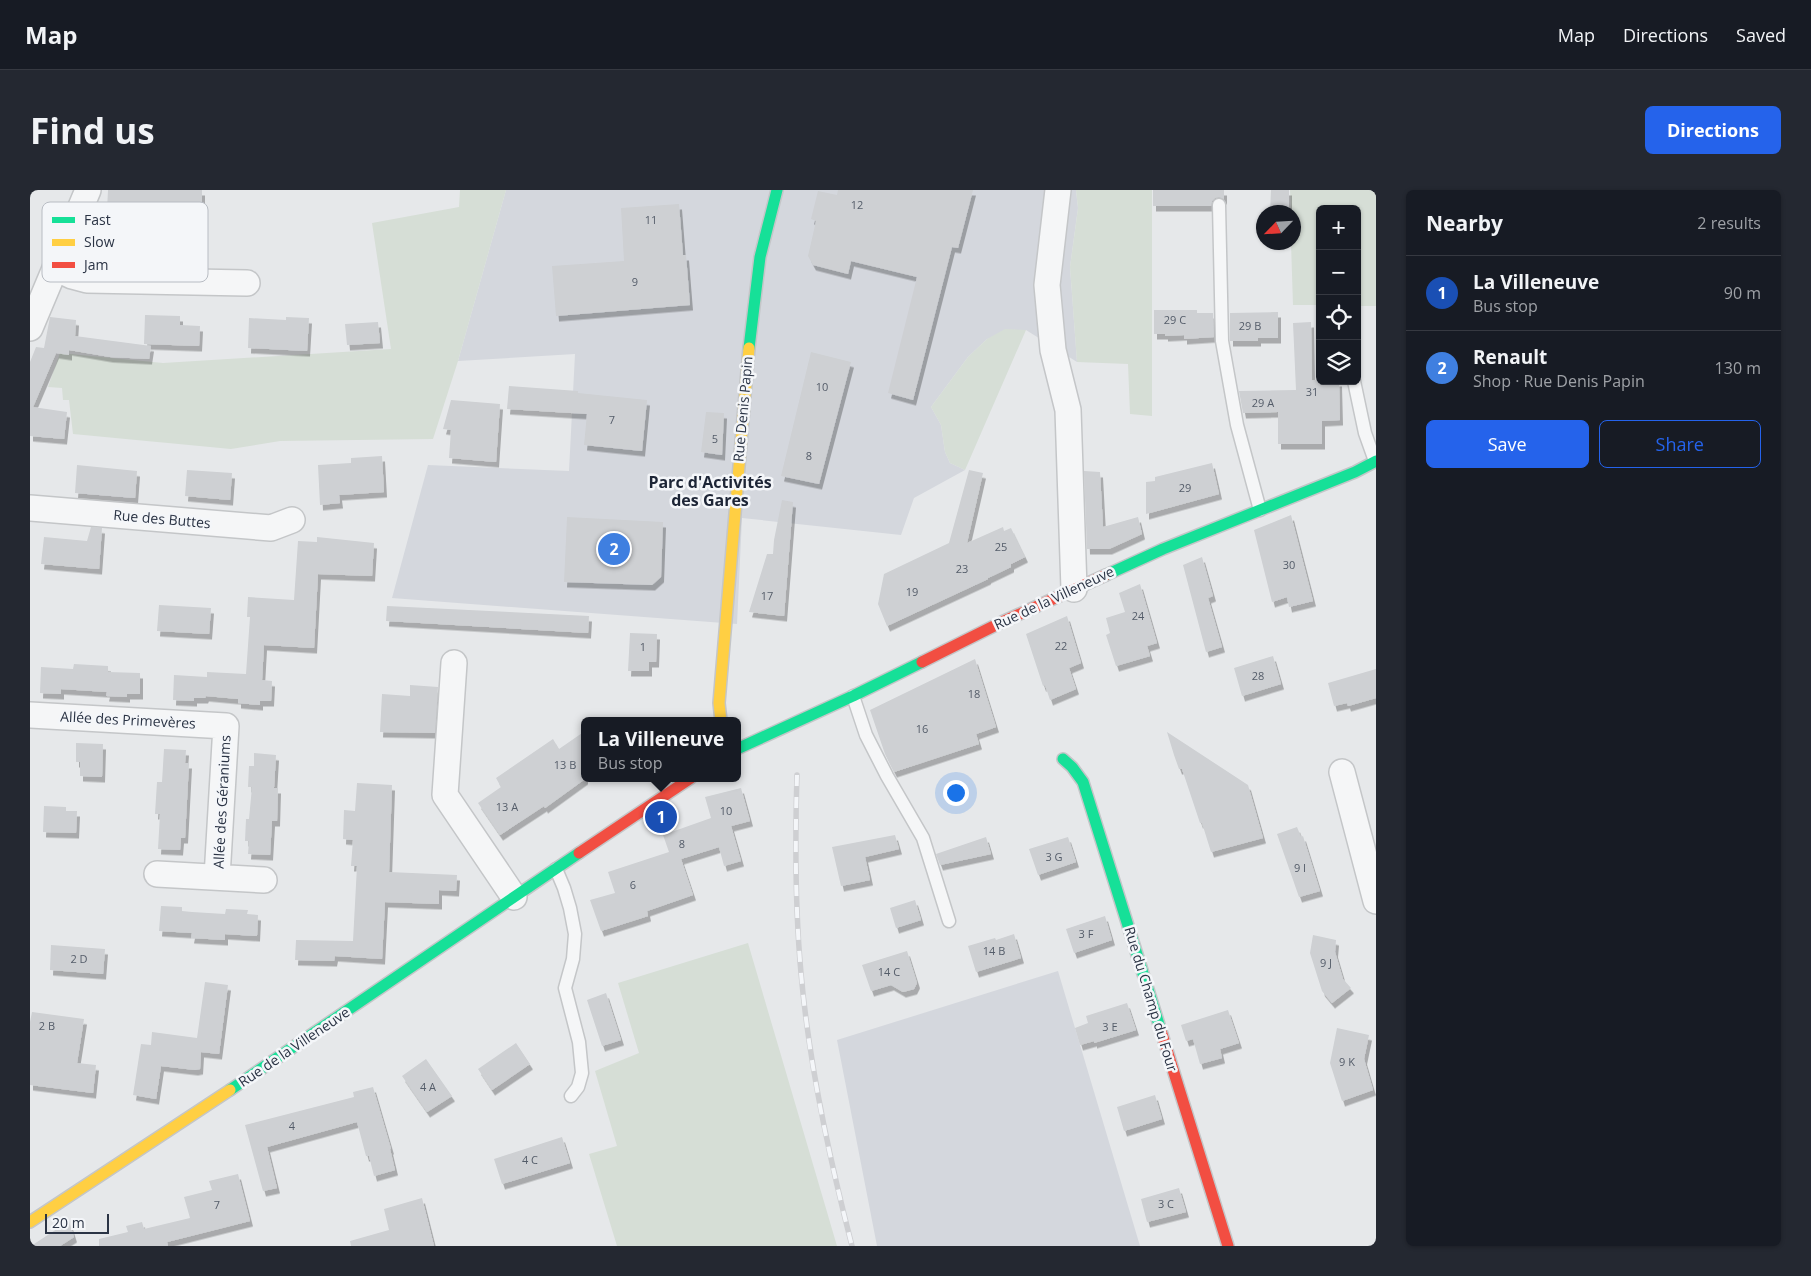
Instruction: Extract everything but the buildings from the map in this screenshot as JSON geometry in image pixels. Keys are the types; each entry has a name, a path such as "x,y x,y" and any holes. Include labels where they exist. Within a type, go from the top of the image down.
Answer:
{"main road":[{"name":"Rue Denis Papin","path":"720,717 718,703 746,372 760,257 778,190"},
{"name":"Rue de la Villeneuve","path":"741,747 1074,589 1163,549 1355,472 1375,461"},
{"name":"Rue du Champ du Four","path":"1063,759 1072,766 1083,782 1228,1246"},
{"name":"Rue de la Villeneuve","path":"30,1222 171,1130 684,782"}],"street":[{"path":"83,202 88,190"},
{"path":"1058,190 1046,285 1053,350 1068,410 1074,589"},
{"path":"30,328 49,282"},
{"path":"194,282 247,283"},
{"name":"Rue des Buttes","path":"30,508 272,528 292,520"},
{"path":"454,663 446,795 514,897"},
{"name":"Allée des Primevères","path":"30,715 226,726"},
{"name":"Allée des Géraniums","path":"217,877 226,726"},
{"path":"1342,772 1376,901"},
{"name":"Allée des Géraniums","path":"157,874 264,880"}],"lane":[{"path":"1219,205 1222,341 1237,425 1260,510"},
{"path":"1355,385 1365,433 1375,461"},
{"path":"852,696 866,734 882,768 924,838 948,922"},
{"path":"556,869 570,908 575,934 573,959 565,988 579,1042 582,1074 578,1087 570,1096"}],"shaded area":[{"path":"460,190 506,190 458,361 433,439 280,441 231,449 73,434 69,400 63,400 62,388 48,387 60,353 163,363 391,349 372,223 459,207"},
{"path":"506,190 1076,190 1078,208 1070,267 1077,362 1026,330 987,339 968,357 931,407 941,425 945,452 950,463 965,470 914,498 901,535 742,518 737,624 392,598 428,465 569,471 575,354 458,361"},
{"path":"1076,190 1152,190 1152,416 1130,414 1128,364 1077,362 1070,267 1078,208"},
{"path":"1290,190 1376,190 1376,306 1361,306 1361,205 1316,205 1316,305 1293,305 1291,250 1301,250 1301,205 1291,205"},
{"path":"1005,329 1026,330 965,470 950,463 945,452 941,425 931,407 968,357 987,339"},
{"path":"748,943 837,1246 617,1246 589,1154 617,1146 595,1071 639,1053 618,983"},
{"path":"1058,971 1140,1246 877,1246 837,1040"}],"railway":[{"path":"797,775 796,849 799,948 809,1042 835,1179 852,1246"}],"traffic: fast":[{"path":"749,348 760,257 777,190"},
{"path":"1106,575 1163,549 1355,472 1376,461"},
{"path":"741,747 922,662"},
{"path":"1063,759 1072,767 1083,782 1161,1031"},
{"path":"230,1090 579,853"}],"traffic: slow":[{"path":"721,717 719,703 749,348"},
{"path":"30,1222 230,1090"}],"traffic: jam":[{"path":"922,662 1002,622 1106,575"},
{"path":"579,853 685,782"},
{"path":"1161,1031 1228,1246"}],"place":[{"name":"Renault","path":"614,549"},
{"name":"La Villeneuve","path":"661,817"}],"district":[{"name":"Parc d'Activités des Gares","path":"710,491"}]}
